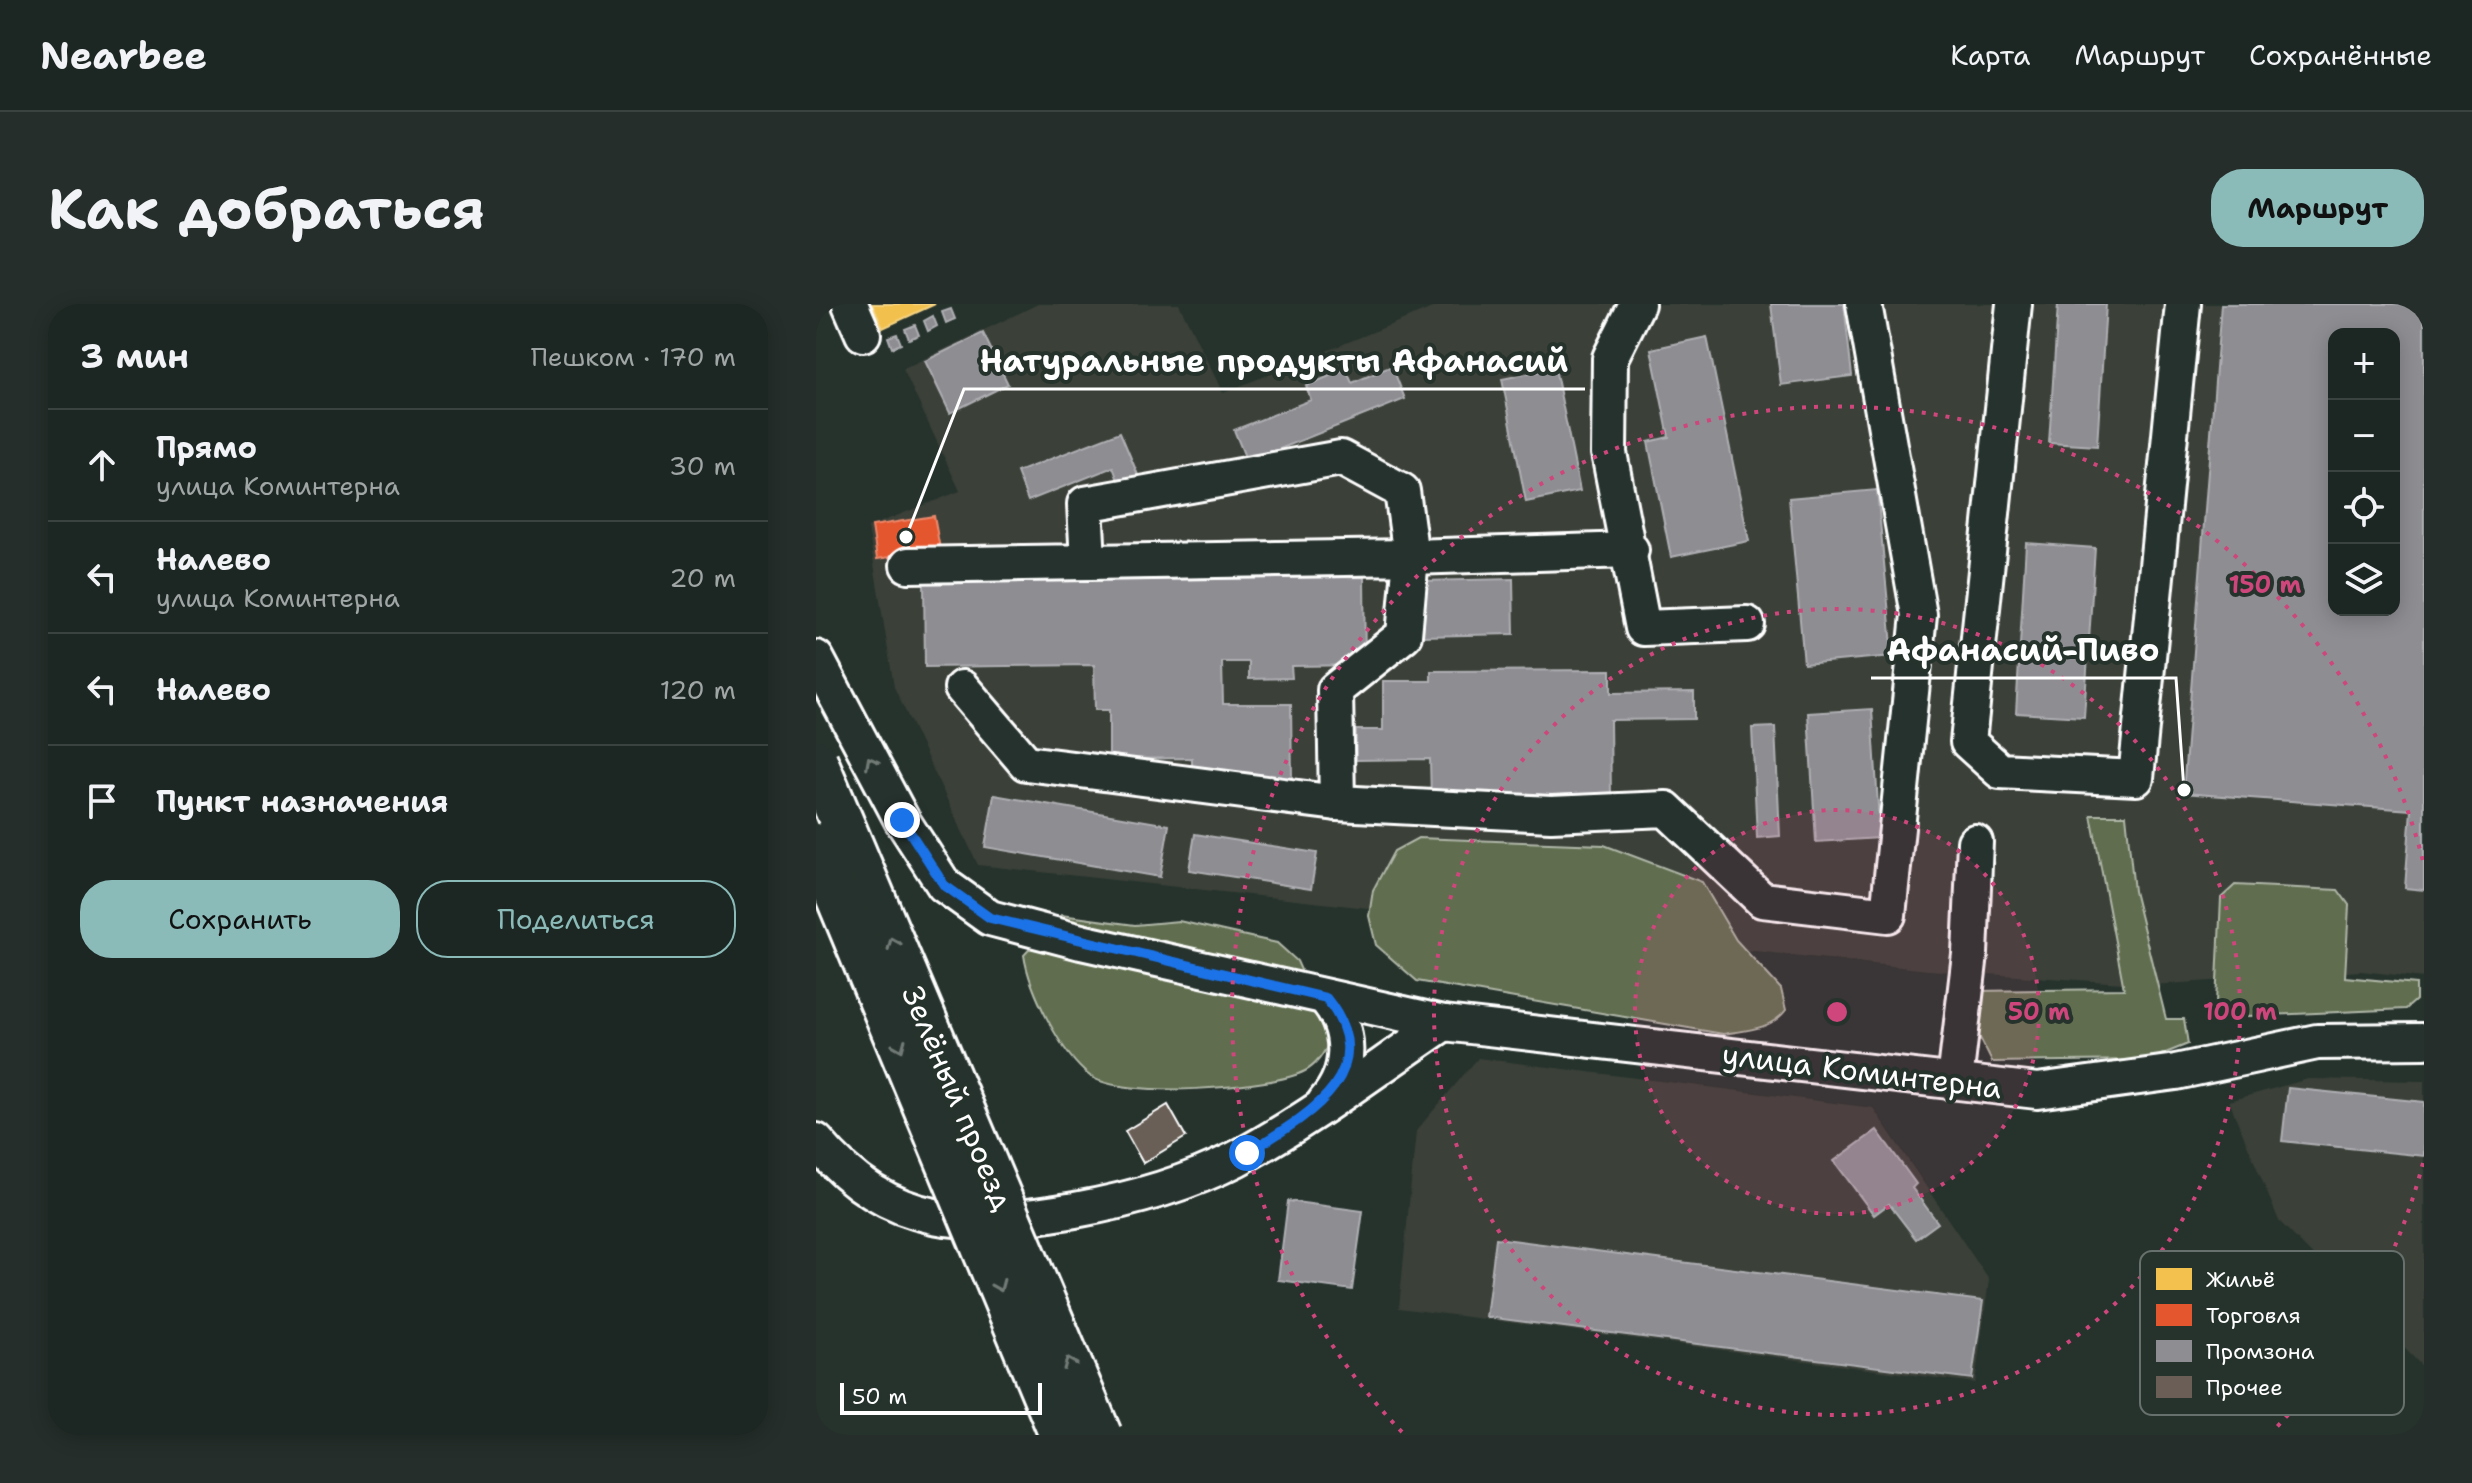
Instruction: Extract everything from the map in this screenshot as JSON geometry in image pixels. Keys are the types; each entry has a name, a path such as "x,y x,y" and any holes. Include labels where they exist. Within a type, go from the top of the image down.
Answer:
{"main road":[{"name":"Зелёный проезд","path":"816,761 1100,1435"},
{"name":"Зелёный проезд","path":"816,845 1061,1435"}],"street":[{"path":"1637,304 1610,358 1609,453 1631,550 1643,628 1747,624"},
{"path":"962,688 1026,763 1337,803 1551,814 1666,809 1762,900 1888,915 1919,615 1864,304"},
{"path":"2014,304 1968,742 2000,771 2136,778 2183,304"},
{"path":"1088,562 1085,504 1341,458 1402,491 1411,557 1404,635 1335,690 1337,803"},
{"path":"908,565 1411,557 1631,550"},
{"name":"улица Коминтерна","path":"816,658 927,863 944,885 973,909 1008,924 1444,1023 2037,1091 2176,1072 2317,1042 2424,1041"},
{"path":"1955,1081 1970,954 1975,842"},
{"path":"1321,1105 1338,1083 1346,1057 1341,1022 1326,998"},
{"path":"816,1141 848,1174 901,1206 946,1219 993,1222 1117,1202 1184,1182 1247,1153 1444,1023"}],"shaded area":[{"path":"1038,304 1179,304 1223,393 1442,304 2424,304 2424,978 2361,971 2152,985 1928,970 978,865 894,687 868,527 960,491 903,369"},
{"path":"1478,1058 1873,1108 1989,1280 1975,1383 1399,1308 1416,1131"},
{"path":"2308,1079 2424,1081 2424,1368 2404,1348 2404,1251 2309,1251 2279,1221 2229,1101"}],"green space":[{"path":"2091,815 2126,815 2134,891 2166,1019 2184,1019 2188,1044 2148,1060 1992,1062 1976,1030 1975,991 2124,989"},
{"path":"1418,838 1604,845 1702,882 1736,940 1781,989 1786,1010 1766,1025 1723,1034 1417,981 1376,945 1369,916 1373,890 1394,851"},
{"path":"2235,885 2338,890 2349,905 2345,977 2416,984 2416,1000 2406,1009 2225,1017 2216,1003 2221,898"},
{"path":"1061,915 1135,925 1179,921 1277,943 1297,961 1331,1038 1329,1043 1317,1061 1305,1071 1261,1083 1163,1089 1107,1083 1090,1076 1068,1053 1048,1020 1032,985 1024,955"}],"building: Жильё":[{"path":"872,304 935,304 883,328"}],"building: Торговля":[{"path":"934,516 940,549 877,559 872,526"}],"building: Промзона":[{"path":"1771,304 1844,304 1852,376 1781,385"},
{"path":"2058,304 2106,304 2097,446 2049,443"},
{"path":"2221,304 2424,304 2424,890 2405,888 2411,810 2183,793"},
{"path":"951,309 955,319 946,323 942,312"},
{"path":"933,316 937,326 928,331 924,321"},
{"path":"915,325 919,335 909,339 905,329"},
{"path":"983,333 1008,384 950,413 925,361"},
{"path":"897,334 901,344 892,348 888,337"},
{"path":"1707,337 1749,541 1671,557 1648,442 1669,437 1651,349"},
{"path":"1392,366 1405,399 1247,462 1234,430 1311,400 1306,386 1346,369 1352,383"},
{"path":"1555,368 1580,491 1526,502 1502,379"},
{"path":"1120,432 1138,475 1119,483 1113,467 1028,501 1017,472"},
{"path":"1877,490 1893,656 1804,664 1789,498"},
{"path":"2026,543 2095,548 2084,717 2016,713"},
{"path":"1364,577 1365,665 1291,666 1292,678 1249,679 1249,662 1222,662 1223,704 1291,704 1292,779 1192,781 1192,758 1109,759 1109,710 1095,710 1094,665 925,667 924,582"},
{"path":"1513,579 1514,634 1421,636 1420,581"},
{"path":"1611,670 1611,693 1694,692 1694,719 1610,720 1611,798 1431,799 1430,759 1356,760 1356,730 1383,730 1383,681 1431,681 1431,671"},
{"path":"1872,709 1880,838 1816,842 1808,713"},
{"path":"1775,727 1780,836 1757,838 1752,728"},
{"path":"994,795 1169,825 1160,877 985,847"},
{"path":"1195,834 1317,853 1311,889 1189,870"},
{"path":"2288,1088 2424,1102 2424,1156 2282,1141"},
{"path":"1877,1130 1916,1184 1912,1188 1938,1223 1916,1239 1889,1204 1874,1215 1834,1161"},
{"path":"1288,1201 1363,1211 1352,1290 1278,1280"},
{"path":"1496,1238 1983,1301 1972,1379 1486,1317"}],"building: Прочее":[{"path":"1168,1105 1186,1137 1143,1163 1125,1131"}],"place":[{"name":"Натуральные продукты Афанасий","path":"906,537"},
{"name":"Афанасий-Пиво","path":"2184,790"}],"route":[{"path":"902,820 932,871 944,885 973,909 990,918 1326,998 1337,1013 1346,1039 1346,1057 1338,1083 1321,1105 1247,1153"}]}
